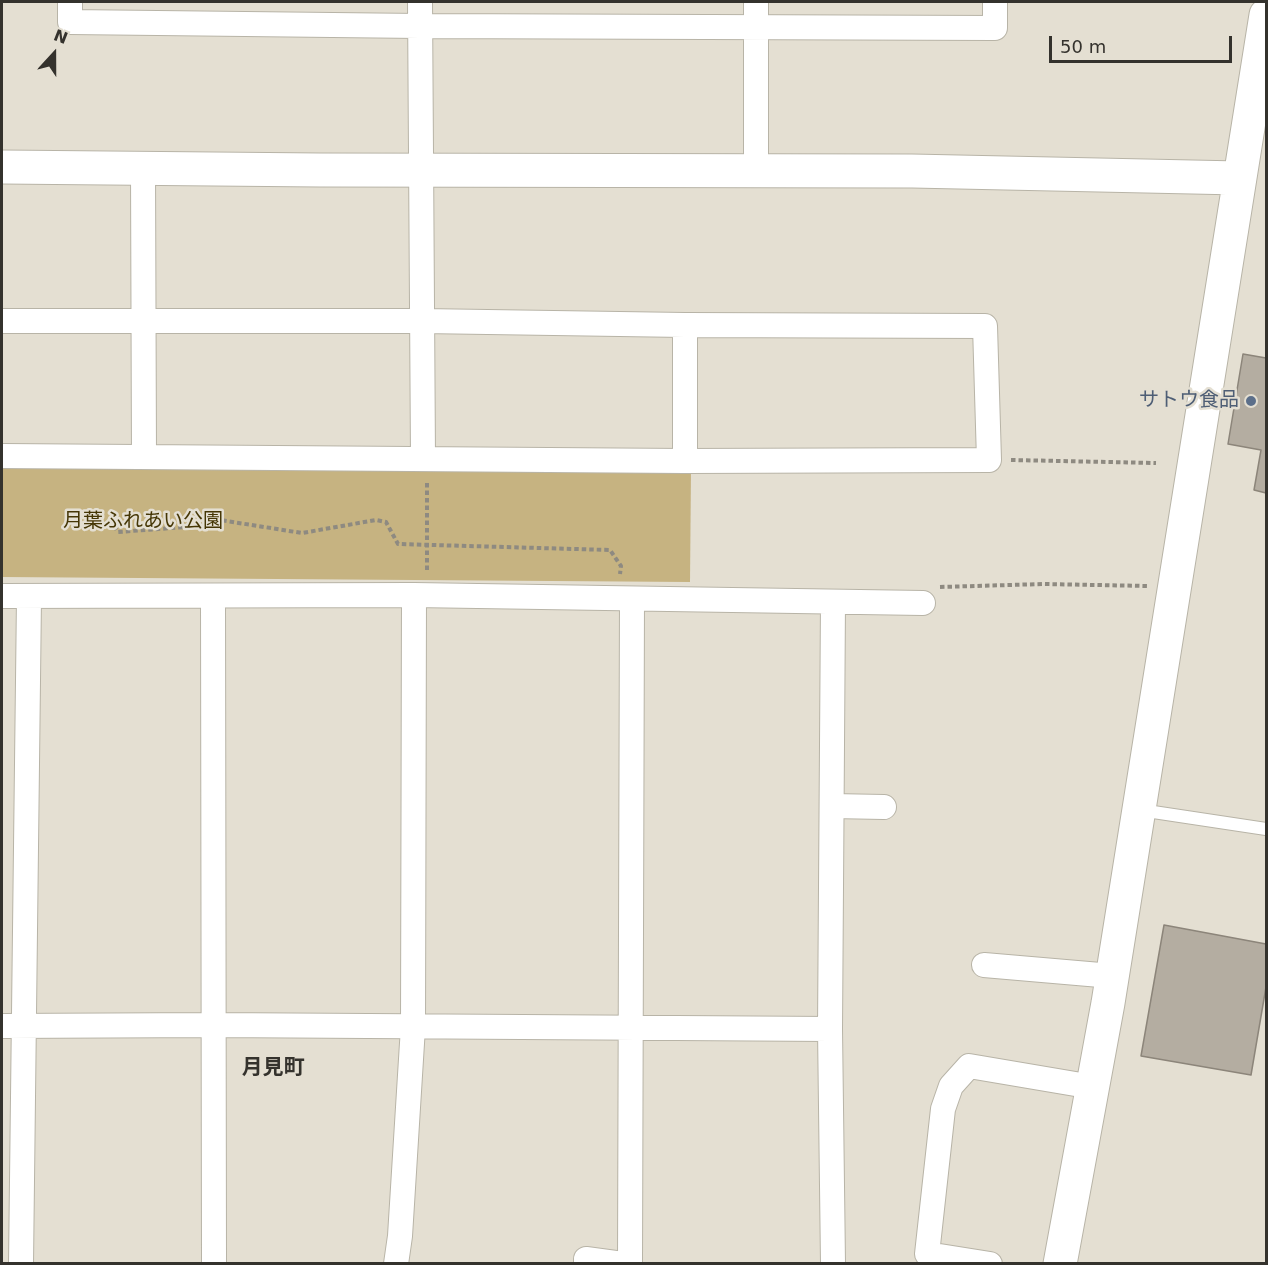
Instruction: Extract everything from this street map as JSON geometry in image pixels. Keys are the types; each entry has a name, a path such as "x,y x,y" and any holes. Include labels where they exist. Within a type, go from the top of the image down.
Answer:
{"street":[{"path":"70,2 70,22 756,28 995,28 995,2"},
{"path":"420,2 425,458"},
{"path":"756,2 756,171"},
{"path":"1060,1263 1112,976 1266,15"},
{"path":"2,167 912,171 1239,178"},
{"path":"143,169 144,457"},
{"path":"2,321 422,321 985,326 989,460 685,461 2,456"},
{"path":"685,325 685,461"},
{"path":"396,1263 400,1236 413,1027 421,595"},
{"path":"2,596 421,595 923,603"},
{"path":"213,596 214,1263"},
{"path":"21,1263 13,1026 29,597"},
{"path":"626,599 630,1263"},
{"path":"832,1263 830,1029 833,602"},
{"path":"832,806 884,807"},
{"path":"984,965 1112,976"},
{"path":"13,1026 830,1029"},
{"path":"990,1263 927,1254 943,1109 951,1086 969,1066 1093,1087"},
{"path":"586,1263 586,1259 623,1263"}],"lane":[{"path":"1138,810 1266,829"}],"path":[{"path":"421,595 427,545 425,458"},
{"path":"989,460 1156,463"},
{"path":"114,526 118,532 199,526 220,520 302,533 376,520 386,522 398,544 610,550 621,566 626,599"},
{"path":"923,603 921,587 1044,584 1149,586"}],"green space":[{"name":"月葉ふれあい公園","path":"2,465 691,470 690,582 2,577"}],"building":[{"name":"サトウ食品","path":"1243,354 1266,358 1266,493 1254,490 1261,450 1228,444"},
{"path":"1164,925 1266,944 1266,987 1251,1075 1141,1056"}],"place":[{"name":"サトウ食品","path":"1251,401"}],"district":[{"name":"月見町","path":"273,1069"}]}
